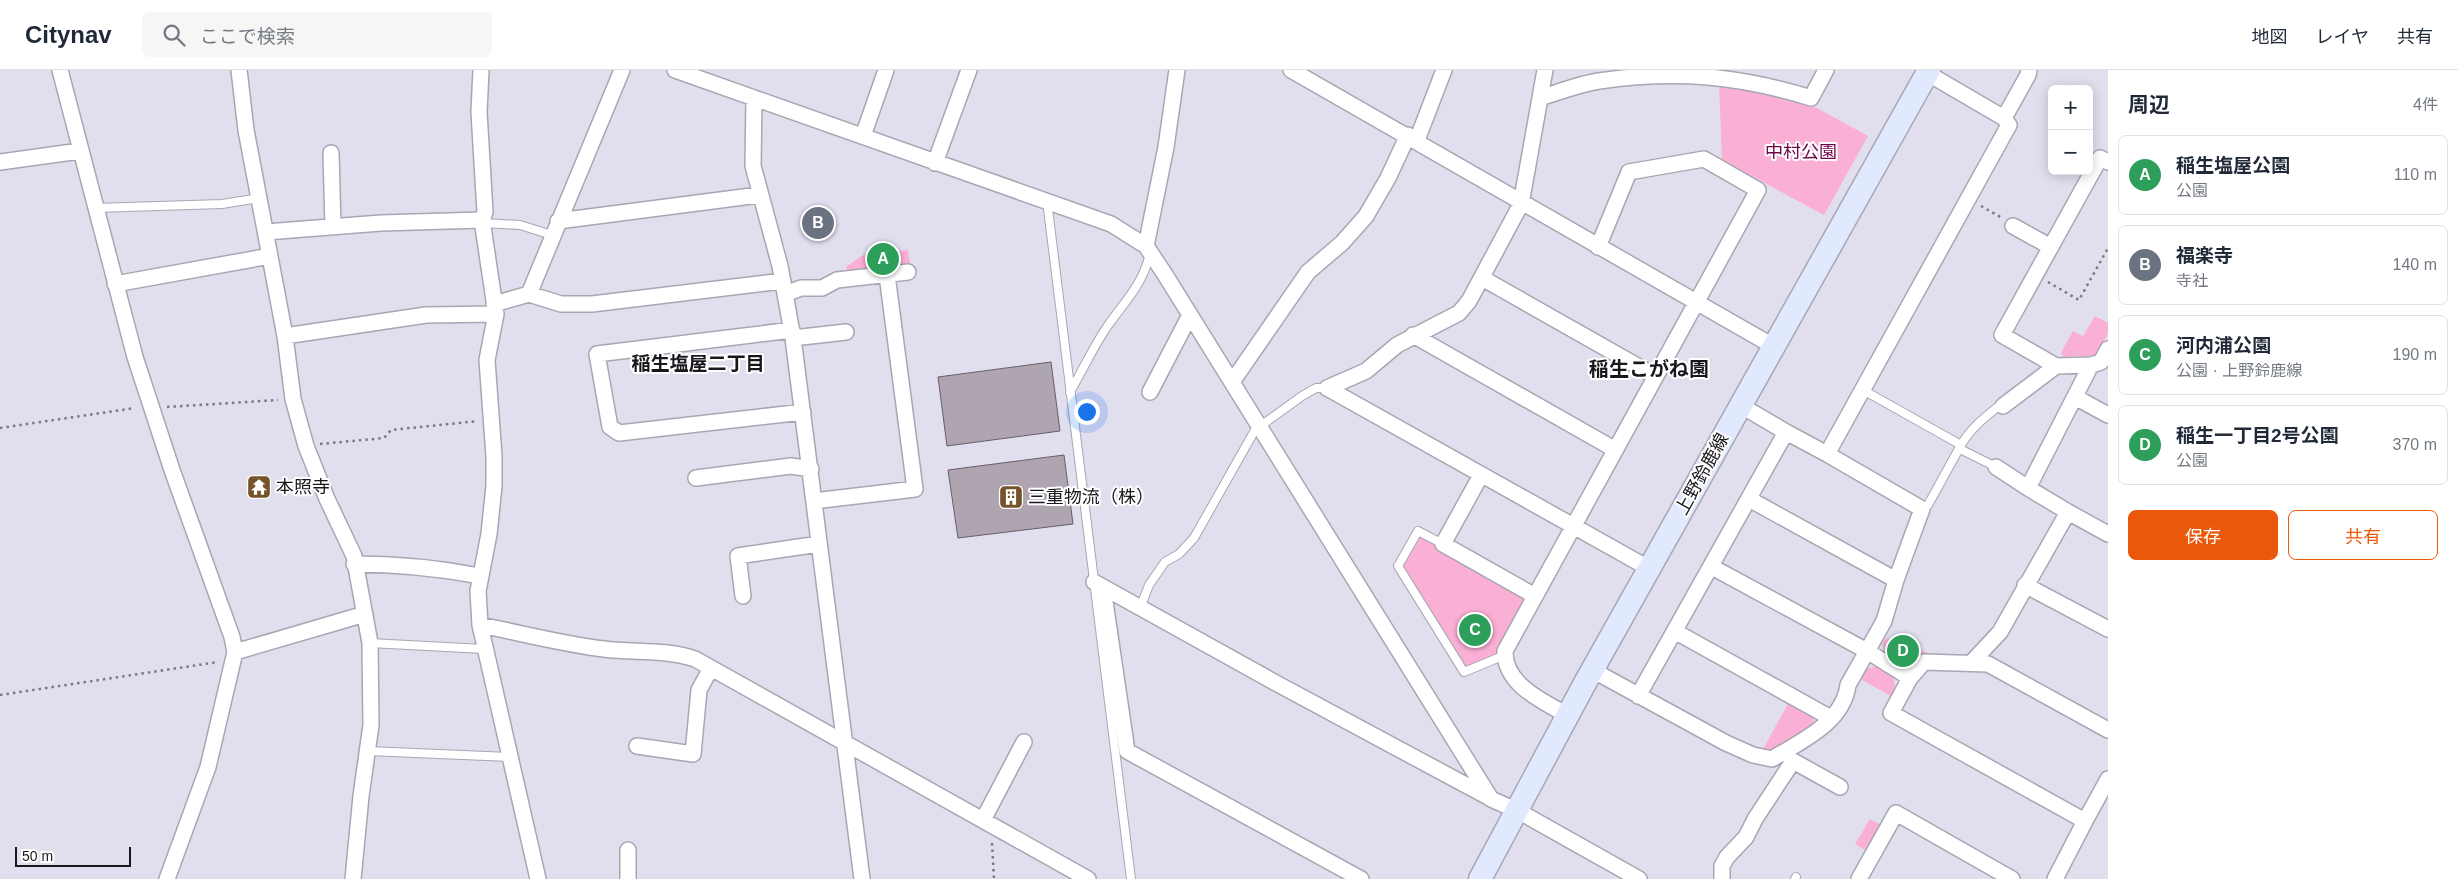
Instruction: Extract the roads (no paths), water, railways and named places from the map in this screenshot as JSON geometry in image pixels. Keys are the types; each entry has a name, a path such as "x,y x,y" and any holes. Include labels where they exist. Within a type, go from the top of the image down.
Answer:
{"main road":[{"name":"上野鈴鹿線","path":"1480,879 1518,811 1567,715 1594,671 1740,405 1928,72"}],"street":[{"path":"60,70 134,357 232,637 234,656 208,767 167,879"},
{"path":"239,70 246,130 285,336 293,399 306,446 327,499 354,556 370,643 371,725 361,796 353,879"},
{"path":"481,70 479,112 485,212 482,222 495,309 487,360 494,456 492,505 480,576 480,625 484,650 538,879"},
{"path":"529,294 622,70"},
{"path":"675,70 1111,224 1148,249 1261,426 1430,704 1491,799"},
{"path":"863,136 886,70"},
{"path":"936,163 969,70"},
{"path":"1148,249 1177,70"},
{"path":"1291,70 1413,138 1521,204 1773,346"},
{"path":"1232,382 1308,272 1342,243 1366,216 1413,138 1444,70"},
{"path":"1327,388 1366,371 1397,345 1413,335 1459,314 1482,278 1521,204 1545,70"},
{"path":"1540,98 1597,81 1680,74 1735,78 1811,98 1826,70"},
{"path":"2004,118 2029,70"},
{"path":"1827,454 2009,125 2004,118 1928,72"},
{"path":"754,98 752,153 759,195 784,287 792,334 811,469 862,879"},
{"path":"0,162 80,151"},
{"path":"331,153 333,227"},
{"path":"2056,366 2002,335 2100,158 2108,162"},
{"path":"1567,715 1530,694 1508,671 1505,664 1505,651 1614,449 1758,190 1704,159 1629,172 1598,247"},
{"path":"555,228 759,195"},
{"path":"266,232 333,227 482,222"},
{"path":"2013,226 2051,247"},
{"path":"115,284 270,256"},
{"path":"285,336 426,315 495,309 529,294 561,304 592,304 784,287 822,288 837,280 908,272"},
{"path":"814,501 915,488 887,275"},
{"path":"1482,278 1655,376"},
{"path":"1150,392 1190,315"},
{"path":"803,412 619,434 610,427 598,354 792,334 846,332"},
{"path":"1413,335 1614,449"},
{"path":"2003,406 2056,366 2102,359"},
{"path":"2028,488 2076,397 2102,359"},
{"path":"1327,388 1573,528 1650,569"},
{"path":"2076,397 2108,415"},
{"path":"1594,671 1726,742 1753,755 1772,759 1822,729 1847,695 1848,685 1884,621 1896,580 1922,509 1740,405"},
{"path":"1638,696 1676,632 1786,432"},
{"path":"696,478 791,466 811,469"},
{"path":"1996,467 2068,512 2108,534"},
{"path":"1481,475 1444,544 1535,596"},
{"path":"1749,498 1896,580"},
{"path":"1972,662 2000,632 2068,512"},
{"path":"743,596 738,556 819,544"},
{"path":"354,564 423,567 480,576"},
{"path":"1712,567 1867,652 1910,678"},
{"path":"1098,585 1491,799 1518,811 1639,879"},
{"path":"1098,585 1127,751 1361,879"},
{"path":"2025,585 2108,629"},
{"path":"234,656 365,614"},
{"path":"480,625 600,649 629,652 678,653 695,659 1088,879"},
{"path":"1676,632 1831,718"},
{"path":"2085,821 1891,713 1910,678 1924,662 1972,662 1988,664 2108,730"},
{"path":"637,746 693,754 699,690 711,668"},
{"path":"987,822 1024,742"},
{"path":"1722,879 1722,866 1727,857 1746,837 1793,761 1840,787"},
{"path":"2056,879 2108,780"},
{"path":"1860,879 1896,813 2012,879"},
{"path":"628,850 628,879"}],"lane":[{"path":"95,208 222,204 259,198"},
{"path":"1048,201 1070,392 1098,585 1131,879"},
{"path":"482,222 555,228"},
{"path":"1070,392 1108,325 1141,280 1148,249"},
{"path":"1140,608 1149,585 1165,562 1179,554 1194,538 1255,430 1302,396 1316,388 1327,388"},
{"path":"1863,390 1996,467"},
{"path":"1922,509 1928,505 1968,432 1999,406 2003,406"},
{"path":"1444,544 1418,531 1398,566 1464,672 1505,655"},
{"path":"370,643 484,650"},
{"path":"368,751 510,757"}],"place":[{"name":"福楽寺","path":"818,223"},
{"name":"稲生塩屋公園","path":"883,259"},
{"name":"本照寺","path":"259,487"},
{"name":"三重物流（株）","path":"1011,497"},
{"name":"河内浦公園","path":"1475,630"},
{"name":"稲生一丁目2号公園","path":"1903,651"}],"district":[{"name":"稲生塩屋二丁目","path":"698,363"},
{"name":"稲生こがね園","path":"1649,369"}],"park label":[{"name":"中村公園","path":"1801,152"}]}
